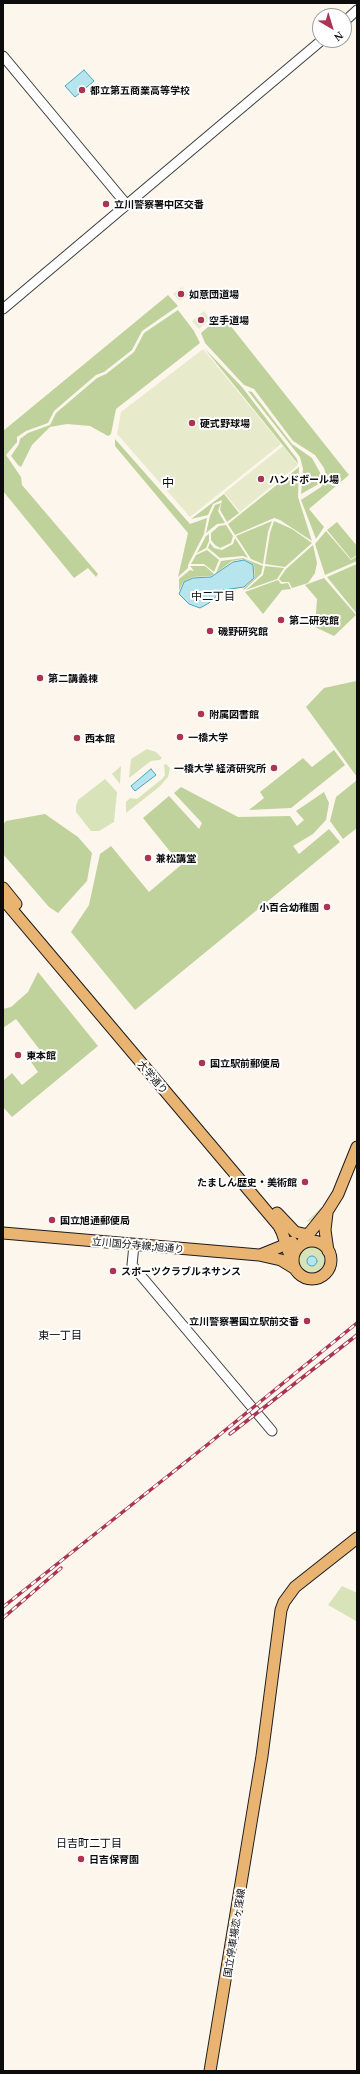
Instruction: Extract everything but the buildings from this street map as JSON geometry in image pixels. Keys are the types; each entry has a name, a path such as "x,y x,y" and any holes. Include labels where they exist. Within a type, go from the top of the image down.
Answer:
{"main road":[{"name":"大学通り","path":"3,888 283,1226 293,1265"},
{"name":"大学通り","path":"3,899 283,1226 295,1232 325,1238"},
{"path":"328,1210 325,1222 325,1238 330,1264 324,1275 319,1278 307,1279 300,1276 293,1265 293,1256 299,1246 328,1210 341,1189 357,1147"},
{"path":"259,1255 273,1248 280,1240 283,1226 305,1226 313,1223 328,1210"},
{"name":"立川国分寺線;旭通り","path":"3,1233 259,1255 293,1265"},
{"path":"259,1255 308,1235"},
{"path":"299,1246 310,1241 321,1244 328,1250"},
{"name":"国立停車場恋ヶ窪線","path":"210,2071 256,1794 271,1693 281,1610 284,1602 300,1582 357,1538"}],"street":[{"path":"3,310 313,48"},
{"path":"3,56 127,205"},
{"path":"134,1245 132,1265 272,1431"}],"green space":[{"name":"如意団道場","path":"182,287 188,295 180,301 173,294"},
{"path":"168,295 178,306 142,331 132,350 104,372 96,375 54,411 48,423 26,431 17,437 17,442 6,455 21,477 22,485 98,574 96,577 88,568 74,578 3,491 3,431"},
{"path":"178,310 194,331 200,343 116,409 111,434 108,436 90,426 67,424 50,427 32,445 21,467 18,465 11,456 19,444 20,439 28,433 50,425 56,413 97,378 106,374 134,352 144,333"},
{"name":"空手道場","path":"204,311 210,319 199,329 192,321"},
{"path":"222,315 349,475 309,509 324,527 316,539 301,500 321,487 327,478 324,468 315,455 293,441 254,389 244,385 205,343 201,333"},
{"path":"204,348 242,387 297,459 298,464"},
{"name":"硬式野球場","path":"203,349 281,444 190,517 117,434 121,412"},
{"path":"248,391 252,392 292,444 312,458 323,478 317,485 301,494 303,469 300,457"},
{"path":"115,439 190,524 207,518 204,534 188,565 188,568 178,577 188,533 115,446"},
{"name":"ハンドボール場","path":"283,446 298,465 240,512 224,493"},
{"path":"299,467 298,497 312,541 280,520 274,518 235,535 228,524"},
{"path":"224,494 239,513 227,522 220,510 222,500 213,504 208,515 191,519"},
{"path":"221,503 218,511 225,523 217,524 206,533 210,516 215,505"},
{"path":"272,521 268,532 263,564 251,559 236,536"},
{"path":"274,521 292,529 312,543 285,567 265,564 270,533"},
{"path":"337,522 357,546 357,555 351,559 327,530"},
{"path":"226,525 233,536 231,543 220,548 211,540 211,533 219,526"},
{"path":"326,531 351,560 357,556 357,561 325,575 315,544"},
{"path":"209,534 209,541 206,548 197,553 206,536"},
{"path":"235,538 248,558 243,556 220,558 208,548 210,543 214,548 222,550 233,544"},
{"path":"313,545 317,563 315,573 308,583 292,588 289,582 282,582 279,579 286,569"},
{"path":"207,550 219,560 214,572 204,564 191,564 196,555"},
{"path":"243,558 263,566 261,574 244,590 243,589 255,578 254,565 244,559 232,561 216,573 221,561"},
{"path":"357,564 357,614 327,577"},
{"path":"190,566 205,566 214,574 211,576 193,577 183,582 179,591 179,579 190,570 194,571"},
{"path":"265,566 284,568 277,579 246,590 263,575"},
{"path":"324,578 356,615 334,636 315,627 317,599 305,585"},
{"path":"278,580 281,584 288,583 291,589 282,590 263,614 245,592"},
{"path":"356,681 357,777 306,707 324,688"},
{"path":"147,749 156,752 162,758 160,760 151,761 129,778 131,759"},
{"path":"334,750 345,765 291,808 249,810 264,798 260,792 303,758 312,767"},
{"path":"166,764 170,768 168,777 159,787 126,813 126,802 130,798 137,799 162,779 165,775 164,765"},
{"path":"121,766 120,784 112,774"},
{"path":"105,779 117,792 114,822 99,831 91,831 76,812 76,806 78,800"},
{"path":"357,780 357,828 343,839 330,821 336,797"},
{"path":"181,787 238,817 290,816 297,826 304,820 296,811 324,792 329,803 326,820 313,834 293,846 299,854 329,829 340,842 135,1010 71,932 89,905 100,854 111,846 149,892 181,865 143,818 169,796 199,829 202,823 174,793"},
{"path":"45,814 78,837 92,853 87,881 58,913 49,907 3,854 3,825 6,821"},
{"path":"38,972 98,1046 12,1117 3,1107 3,1081 12,1073 22,1085 38,1072 29,1059 40,1050 16,1019 3,1028 3,1009 11,1007 28,992"},
{"path":"322,1207 323,1208 313,1220 306,1222"},
{"path":"312,1245 323,1249 327,1260 323,1271 312,1275 301,1271 297,1260 301,1249"},
{"path":"342,1586 357,1593 356,1621 328,1605"}],"water":[{"path":"84,70 94,81 75,97 65,86"},
{"path":"244,560 253,565 254,578 244,587 223,590 209,603 200,608 189,604 179,594 184,582 193,578 211,577 233,562"},
{"path":"151,769 156,775 135,791 131,786"},
{"path":"312,1256 317,1261 312,1266 307,1261"}],"railway":[{"path":"3,1607 207,1445 357,1323"},
{"path":"230,1434 357,1335"},
{"path":"3,1618 61,1568"}],"place":[{"name":"都立第五商業高等学校","path":"82,90"},
{"name":"立川警察署中区交番","path":"106,204"},
{"name":"如意団道場","path":"181,294"},
{"name":"空手道場","path":"201,320"},
{"name":"硬式野球場","path":"192,423"},
{"name":"ハンドボール場","path":"261,479"},
{"name":"第二研究館","path":"281,620"},
{"name":"磯野研究館","path":"210,631"},
{"name":"第二講義棟","path":"40,678"},
{"name":"附属図書館","path":"201,714"},
{"name":"一橋大学","path":"180,737"},
{"name":"西本館","path":"77,738"},
{"name":"一橋大学 経済研究所","path":"274,768"},
{"name":"兼松講堂","path":"148,858"},
{"name":"小百合幼稚園","path":"327,907"},
{"name":"東本館","path":"18,1055"},
{"name":"国立駅前郵便局","path":"202,1063"},
{"name":"たましん歴史・美術館","path":"305,1182"},
{"name":"国立旭通郵便局","path":"52,1220"},
{"name":"スポーツクラブルネサンス","path":"113,1271"},
{"name":"立川警察署国立駅前交番","path":"307,1321"},
{"name":"日吉保育園","path":"81,1859"}],"district":[{"name":"中","path":"168,482"},
{"name":"中二丁目","path":"213,596"},
{"name":"東一丁目","path":"60,1335"},
{"name":"日吉町二丁目","path":"89,1843"}]}
